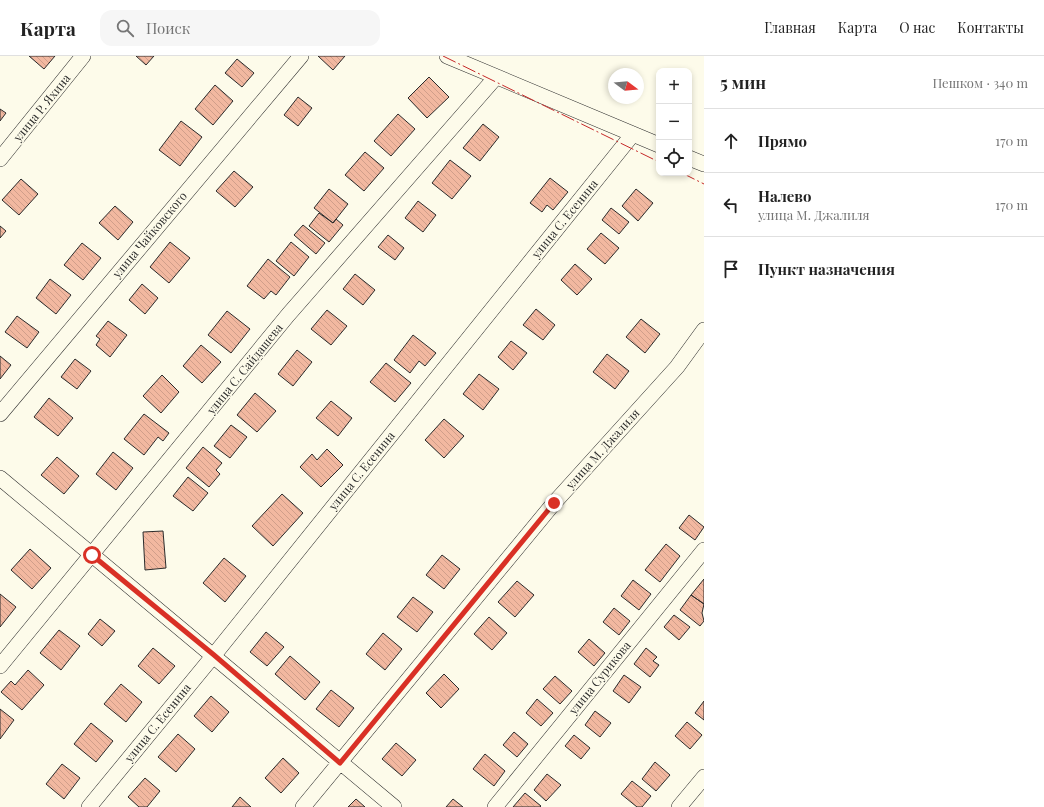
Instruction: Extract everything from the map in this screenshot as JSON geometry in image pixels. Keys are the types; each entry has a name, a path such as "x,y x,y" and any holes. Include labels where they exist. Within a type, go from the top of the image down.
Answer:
{"street":[{"name":"улица Р. Яхина","path":"0,159 83,56"},
{"name":"улица Чайковского","path":"0,414 301,56"},
{"path":"447,56 656,144"},
{"name":"улица С. Сайдашева","path":"0,666 288,316 496,77"},
{"name":"улица С. Есенина","path":"89,807 214,655 633,134"},
{"path":"692,159 704,164"},
{"name":"улица М. Джалиля","path":"302,807 554,503 677,367 704,330"},
{"path":"0,478 214,655 340,763 394,807"},
{"name":"улица Сурикова","path":"495,807 704,550"},
{"path":"679,807 704,777"}],"building":[{"path":"29,56 55,56 44,69"},
{"path":"136,56 154,56 146,65"},
{"path":"318,56 345,56 333,70"},
{"path":"237,59 254,73 242,87 225,73"},
{"path":"429,77 449,97 427,118 408,98"},
{"path":"215,85 233,101 213,125 195,109"},
{"path":"298,97 312,108 298,126 284,115"},
{"path":"0,109 6,113 0,121"},
{"path":"398,114 415,129 391,156 374,141"},
{"path":"181,121 202,137 180,166 159,150"},
{"path":"483,124 499,137 480,161 463,148"},
{"path":"365,152 384,168 364,191 345,175"},
{"path":"450,160 471,176 452,199 432,183"},
{"path":"234,171 253,187 235,207 216,191"},
{"path":"550,178 568,192 553,210 547,205 542,212 530,203"},
{"path":"21,179 38,194 19,215 2,200"},
{"path":"329,189 348,204 333,223 314,208"},
{"path":"636,189 653,203 638,221 622,206"},
{"path":"418,201 436,215 423,232 405,218"},
{"path":"115,206 133,222 118,240 99,223"},
{"path":"611,208 629,222 619,234 602,220"},
{"path":"319,213 333,223 336,219 343,225 329,242 309,226"},
{"path":"303,225 325,243 316,254 294,235"},
{"path":"0,226 6,231 0,238"},
{"path":"601,233 619,248 605,264 587,249"},
{"path":"388,235 404,248 395,260 378,247"},
{"path":"170,242 190,258 169,283 150,267"},
{"path":"291,242 309,257 294,276 276,261"},
{"path":"82,243 101,258 83,280 64,265"},
{"path":"268,259 290,277 276,295 271,291 264,299 247,286"},
{"path":"575,264 592,279 577,295 561,280"},
{"path":"355,274 375,290 363,305 343,289"},
{"path":"50,279 71,295 56,314 36,298"},
{"path":"142,284 158,298 145,314 129,300"},
{"path":"536,309 555,325 543,340 523,325"},
{"path":"327,310 347,326 331,345 311,329"},
{"path":"227,311 250,329 231,353 208,335"},
{"path":"17,316 39,332 27,348 5,332"},
{"path":"641,319 660,334 645,353 626,337"},
{"path":"108,321 127,335 110,357 96,345 100,339 96,336"},
{"path":"413,335 436,353 425,366 419,361 410,373 394,360"},
{"path":"511,341 527,353 513,370 498,357"},
{"path":"201,345 221,362 202,383 183,366"},
{"path":"297,350 312,362 293,386 278,374"},
{"path":"607,354 629,371 615,389 593,372"},
{"path":"0,356 11,365 0,379"},
{"path":"75,359 91,371 77,389 61,377"},
{"path":"386,363 411,383 395,402 370,382"},
{"path":"479,374 499,389 483,410 463,394"},
{"path":"162,375 179,392 161,413 143,396"},
{"path":"255,393 276,411 257,432 237,415"},
{"path":"49,398 73,418 58,436 34,417"},
{"path":"331,401 352,418 338,436 316,418"},
{"path":"144,414 169,433 163,441 158,437 144,455 124,439"},
{"path":"444,419 464,436 444,458 425,440"},
{"path":"231,425 247,437 230,458 214,446"},
{"path":"203,447 222,463 216,470 220,474 209,487 186,468"},
{"path":"327,449 343,465 321,487 300,467 312,454 317,460"},
{"path":"113,452 133,468 116,490 96,474"},
{"path":"57,457 79,476 64,494 41,475"},
{"path":"188,477 208,493 193,511 173,496"},
{"path":"282,494 303,513 273,546 252,526"},
{"path":"689,515 704,527 695,540 679,528"},
{"path":"163,531 166,568 145,570 143,532"},
{"path":"666,544 680,556 660,582 645,570"},
{"path":"30,549 51,568 32,589 11,570"},
{"path":"442,555 460,569 444,589 426,575"},
{"path":"224,558 246,576 225,602 203,583"},
{"path":"704,579 704,604 691,595"},
{"path":"633,580 651,594 639,610 621,596"},
{"path":"517,581 534,595 515,617 498,602"},
{"path":"0,594 16,607 0,627"},
{"path":"691,595 704,604 702,613 704,621 700,626 680,610"},
{"path":"413,597 433,612 417,632 397,617"},
{"path":"614,608 630,621 619,635 603,622"},
{"path":"674,615 690,627 679,640 664,627"},
{"path":"489,617 507,633 492,650 474,634"},
{"path":"100,619 115,631 102,646 88,634"},
{"path":"59,630 80,646 61,670 40,653"},
{"path":"266,632 284,647 267,666 250,652"},
{"path":"383,633 402,649 385,670 366,654"},
{"path":"589,639 605,653 594,666 578,652"},
{"path":"153,648 175,666 159,684 138,666"},
{"path":"646,648 657,657 653,661 659,665 650,677 634,664"},
{"path":"290,656 320,682 305,700 275,674"},
{"path":"28,670 44,685 22,710 1,692 11,681 15,685"},
{"path":"444,674 459,689 441,708 426,693"},
{"path":"624,675 641,687 629,703 613,691"},
{"path":"555,676 572,691 560,704 543,689"},
{"path":"121,684 142,702 126,722 104,704"},
{"path":"331,690 354,708 339,727 316,709"},
{"path":"211,696 229,712 212,732 194,716"},
{"path":"537,699 553,713 541,726 526,713"},
{"path":"704,701 704,720 695,713"},
{"path":"0,709 14,720 0,739"},
{"path":"595,711 611,723 600,737 585,725"},
{"path":"687,722 702,735 690,749 675,736"},
{"path":"91,723 113,741 96,762 74,744"},
{"path":"514,732 528,744 517,757 503,745"},
{"path":"178,734 195,749 176,772 158,757"},
{"path":"574,735 590,748 581,759 565,746"},
{"path":"396,743 416,760 402,776 382,759"},
{"path":"485,754 505,771 494,786 473,769"},
{"path":"283,758 299,773 281,793 265,778"},
{"path":"655,762 670,775 656,791 642,779"},
{"path":"62,764 80,778 64,799 46,784"},
{"path":"547,774 561,785 546,801 534,790"},
{"path":"145,778 160,791 147,807 139,807 128,797"},
{"path":"632,781 651,796 642,807 637,807 621,794"},
{"path":"525,793 541,806 513,807"},
{"path":"240,797 251,807 232,807"},
{"path":"356,799 365,807 348,807"},
{"path":"453,799 463,807 446,807"}],"power":[{"path":"443,56 656,161"},
{"path":"688,176 704,184"}],"route":[{"path":"92,555 214,655 340,763 554,503"}]}
